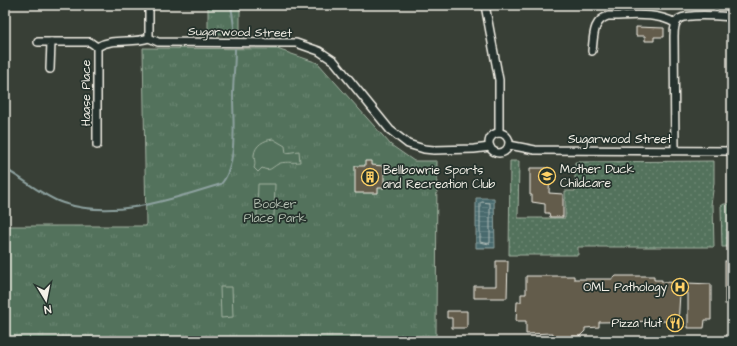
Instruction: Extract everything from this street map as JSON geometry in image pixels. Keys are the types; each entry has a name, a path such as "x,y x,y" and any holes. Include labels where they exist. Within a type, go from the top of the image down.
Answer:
{"street":[{"path":"149,5 149,38"},
{"path":"485,5 499,80 499,133"},
{"path":"592,51 597,23 602,18 608,16 658,16 667,18 675,23"},
{"path":"675,150 675,23 680,19 688,17 732,16"},
{"name":"Haase Place","path":"97,146 98,46 106,41 138,42 149,38"},
{"name":"Sugarwood Street","path":"149,38 158,42 296,43 308,46 319,50 334,61 390,130 408,144 424,149 434,150 474,149 490,146"},
{"path":"38,42 90,42 98,46"},
{"path":"50,69 51,42"},
{"path":"499,133 504,134 508,138 509,145 504,152 498,153 493,151 489,141 492,136 499,133"},
{"name":"Sugarwood Street","path":"509,145 534,150 732,151"}],"green space":[{"path":"208,5 240,5 240,34 208,34"},
{"name":"Booker Place Park","path":"143,48 277,49 318,63 391,145 414,161 437,161 436,341 5,341 5,226 146,226"},
{"path":"273,139 285,146 286,153 299,151 300,162 280,163 269,170 262,168 258,172 254,168 254,155 256,148 263,142"},
{"path":"510,161 519,161 518,218 565,218 565,191 575,191 575,162 714,161 714,183 711,205 713,205 714,247 578,247 578,255 509,255"},
{"path":"258,184 275,184 274,216 257,216"},
{"path":"724,204 732,204 732,247 722,247 721,206"},
{"path":"220,287 232,287 233,317 221,318"}],"water":[{"path":"476,198 494,198 495,248 476,248"}],"building":[{"path":"636,27 664,28 664,37 654,37 654,41 645,41 645,36 636,36"},
{"name":"Bellbowrie Sports and Recreation Club","path":"365,161 371,161 371,165 384,166 384,188 378,188 378,193 355,193 355,166 365,166"},
{"path":"530,168 550,168 549,193 563,194 563,217 550,217 549,213 545,213 545,204 532,202 532,195 530,195"},
{"path":"496,261 508,261 507,298 474,298 474,286 496,286"},
{"path":"725,261 732,261 732,304 725,304"},
{"path":"526,276 574,276 574,279 613,279 616,276 654,276 654,280 662,280 662,282 711,284 711,320 705,320 704,328 688,328 688,293 680,293 678,326 671,327 671,321 599,322 599,327 585,328 585,331 579,337 553,337 553,333 526,334 526,321 516,321 517,302 521,302 521,294 526,294"},
{"path":"447,311 467,311 467,328 452,328 452,318 447,318"}],"waterway":[{"path":"231,5 235,34"},
{"path":"5,169 55,200 83,208 103,209 143,206 183,196 221,184 230,166 232,155 234,130 233,90 235,49"}],"place":[{"name":"Mother Duck Childcare","path":"547,176"},
{"name":"Bellbowrie Sports and Recreation Club","path":"370,177"},
{"name":"OML Pathology","path":"680,287"},
{"name":"Pizza Hut","path":"675,323"}]}
